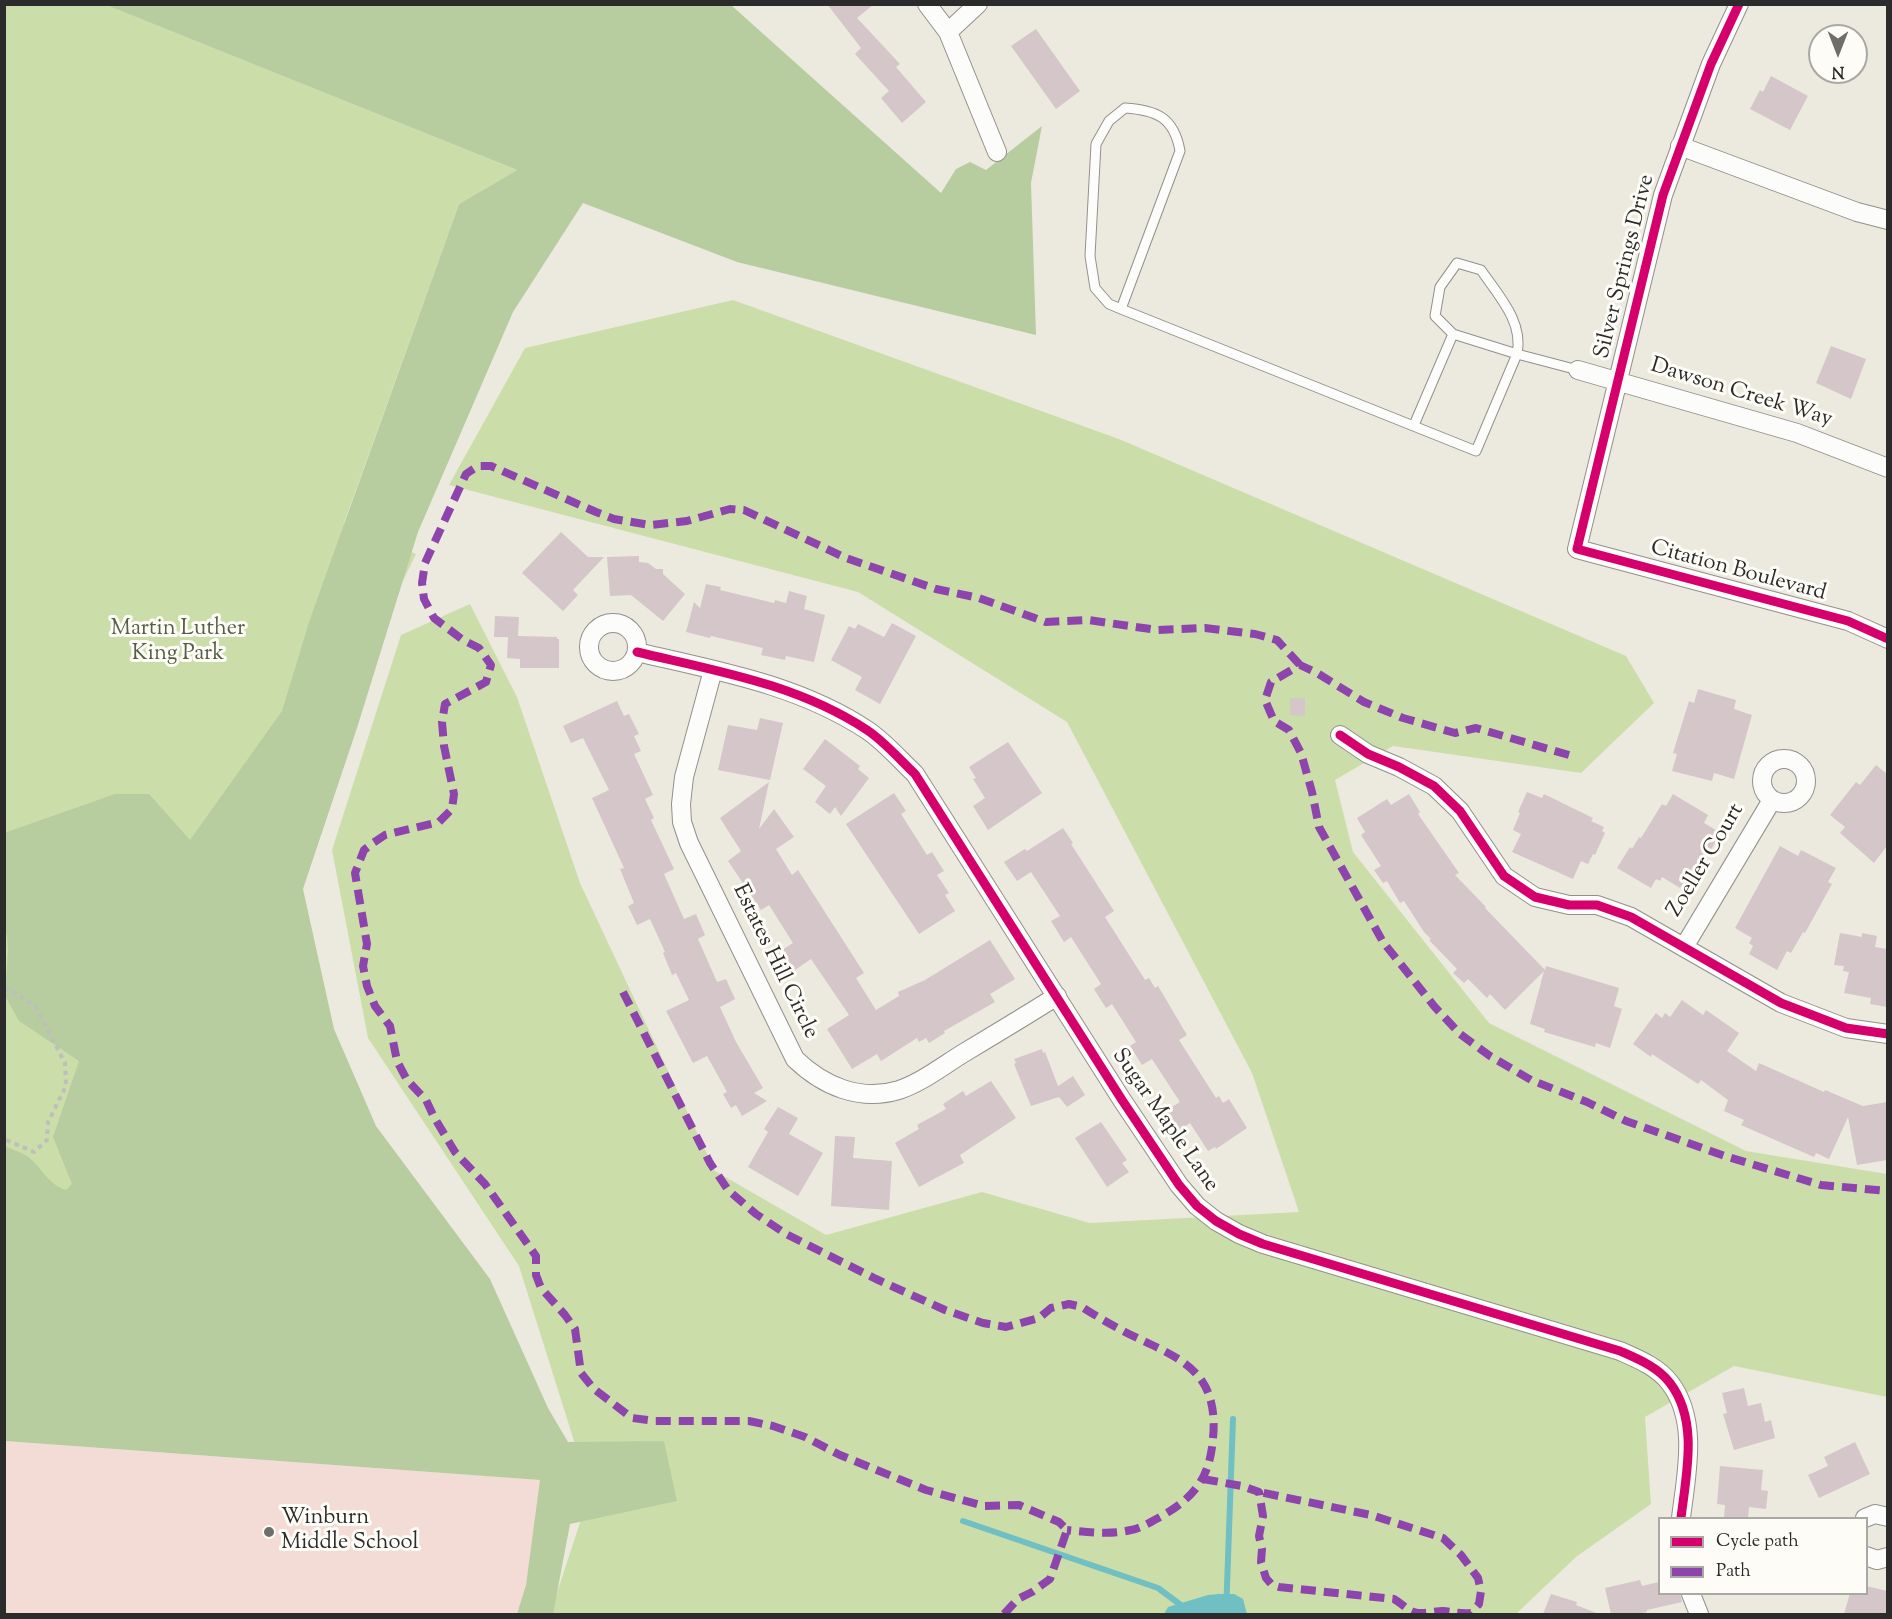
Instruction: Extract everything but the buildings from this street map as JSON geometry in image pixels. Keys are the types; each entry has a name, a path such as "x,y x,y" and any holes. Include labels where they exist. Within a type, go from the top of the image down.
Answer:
{"street":[{"path":"927,4 948,32 997,152"},
{"path":"948,32 978,4"},
{"name":"Silver Springs Drive","path":"1577,549 1663,195 1711,63 1739,4"},
{"path":"1680,146 1857,212 1887,220"},
{"name":"Dawson Creek Way","path":"1578,370 1797,433 1887,468"},
{"name":"Citation Boulevard","path":"1577,549 1848,621 1887,639"},
{"name":"Sugar Maple Lane","path":"637,652 794,692 868,731 885,744 915,774 932,798 1179,1185 1197,1206 1216,1221 1263,1244 1620,1351 1649,1365 1670,1383 1682,1407 1688,1427 1682,1517"},
{"name":"Estates Hill Circle","path":"712,670 684,777 682,822 689,843 795,1059 809,1072 835,1087 856,1093 879,1094 900,1089 928,1075 1057,996"},
{"path":"1340,735 1368,754 1399,767 1434,786 1460,811 1504,876 1535,897 1569,905 1597,905 1631,916 1781,1003 1846,1028 1887,1034"},
{"name":"Zoeller Court","path":"1684,947 1772,800"},
{"path":"1868,1517 1875,1514 1887,1516"},
{"path":"1868,1557 1877,1560 1887,1557"},
{"path":"1692,1595 1699,1614"}],"lane":[{"path":"1121,309 1180,151 1177,135 1161,115 1143,109 1125,108 1109,121 1096,144 1090,256 1095,288 1108,304 1476,451 1517,354 1520,344 1513,317 1481,270 1456,263 1440,287 1435,316 1453,334 1517,354 1578,370"},
{"path":"1414,425 1453,334"}],"path":[{"path":"4,989 11,990 35,1006 65,1063 66,1086 48,1122 47,1140 34,1152 4,1139"}],"shaded area":[{"name":"Winburn Middle School","path":"4,1441 541,1480 526,1585 517,1614 5,1614"}],"green space":[{"name":"Martin Luther King Park","path":"5,5 106,5 517,170 459,204 344,523 416,554 5,1400"},
{"path":"106,5 731,5 941,193 956,169 970,162 986,170 1042,126 1031,183 1036,335 737,262 583,203 513,312 418,532 357,728 303,889 334,1029 376,1126 490,1279 548,1408 568,1442 664,1441 677,1501 570,1524 553,1614 517,1614 526,1585 540,1480 5,1441 5,1146 27,1156 49,1180 59,1187 66,1190 72,1184 53,1137 79,1061 19,1021 5,996 8,951 4,926 4,833 115,794 149,794 190,840 282,711 310,619 459,204 517,170"},
{"path":"733,300 1119,439 1626,656 1654,703 1581,773 1393,746 1335,780 1353,852 1489,1023 1746,1151 1887,1174 1887,1397 1734,1366 1645,1417 1651,1504 1576,1557 1516,1614 550,1614 590,1492 519,1266 368,1038 332,850 401,635 470,604 517,697 580,883 715,1171 826,1235 982,1192 1090,1223 1299,1212 1252,1073 1067,722 858,592 449,485 525,348"}],"water":[{"path":"1219,1594 1234,1594 1243,1599 1247,1614 1164,1614 1168,1607"}],"waterway":[{"path":"1226,1614 1233,1419"},
{"path":"963,1521 1158,1588 1193,1614"}],"marked path":[{"path":"1004,1614 1018,1599 1050,1579 1067,1530 1059,1522 1019,1505 984,1506 926,1490 840,1455 805,1437 773,1426 749,1421 655,1421 632,1418 594,1389 581,1373 575,1329 541,1288 536,1275 536,1256 485,1184 455,1152 426,1100 407,1080 397,1061 390,1026 375,1006 367,986 363,966 367,944 355,873 364,850 385,835 439,822 452,809 454,794 444,746 442,722 445,704 486,682 491,665 479,648 463,640 434,618 424,599 422,583 425,563 466,474 478,466 491,466 614,519 650,525 687,521 730,509 744,510 846,558 936,589 979,598 1046,622 1088,620 1157,630 1205,628 1255,634 1277,640 1300,665"},
{"path":"1569,755 1476,728 1455,733 1403,718 1364,702 1300,665 1271,682 1265,700 1274,721 1289,730 1301,753 1319,827 1383,942 1434,1006 1460,1034 1490,1056 1531,1080 1587,1102 1626,1121 1725,1156 1821,1185 1888,1191"},
{"path":"623,992 710,1163 728,1190 756,1214 786,1234 876,1279 945,1310 983,1323 1006,1327 1039,1318 1051,1308 1069,1304 1082,1307 1177,1358 1202,1381 1209,1394 1212,1408 1213,1438 1204,1476 1191,1494 1172,1510 1138,1528 1107,1533 1067,1530"},
{"path":"1203,1479 1242,1486 1259,1492 1263,1516 1259,1536 1262,1549 1261,1562 1266,1578 1272,1585 1394,1599 1417,1613 1443,1611 1471,1613 1479,1604 1481,1591 1478,1578 1461,1555 1443,1538 1371,1515 1259,1492"}],"cycle path":[{"path":"1739,4 1711,64 1663,195 1577,549 1848,621 1888,639"},
{"path":"637,652 785,690 840,714 867,730 892,751 915,774 1122,1100 1179,1185 1197,1206 1216,1221 1263,1244 1620,1351 1660,1372 1679,1398 1688,1431 1681,1517"},
{"path":"1340,735 1368,754 1399,767 1434,786 1460,811 1504,876 1535,897 1569,905 1597,905 1631,917 1781,1003 1846,1028 1888,1034"}],"place":[{"name":"Winburn Middle School","path":"269,1532"}]}
